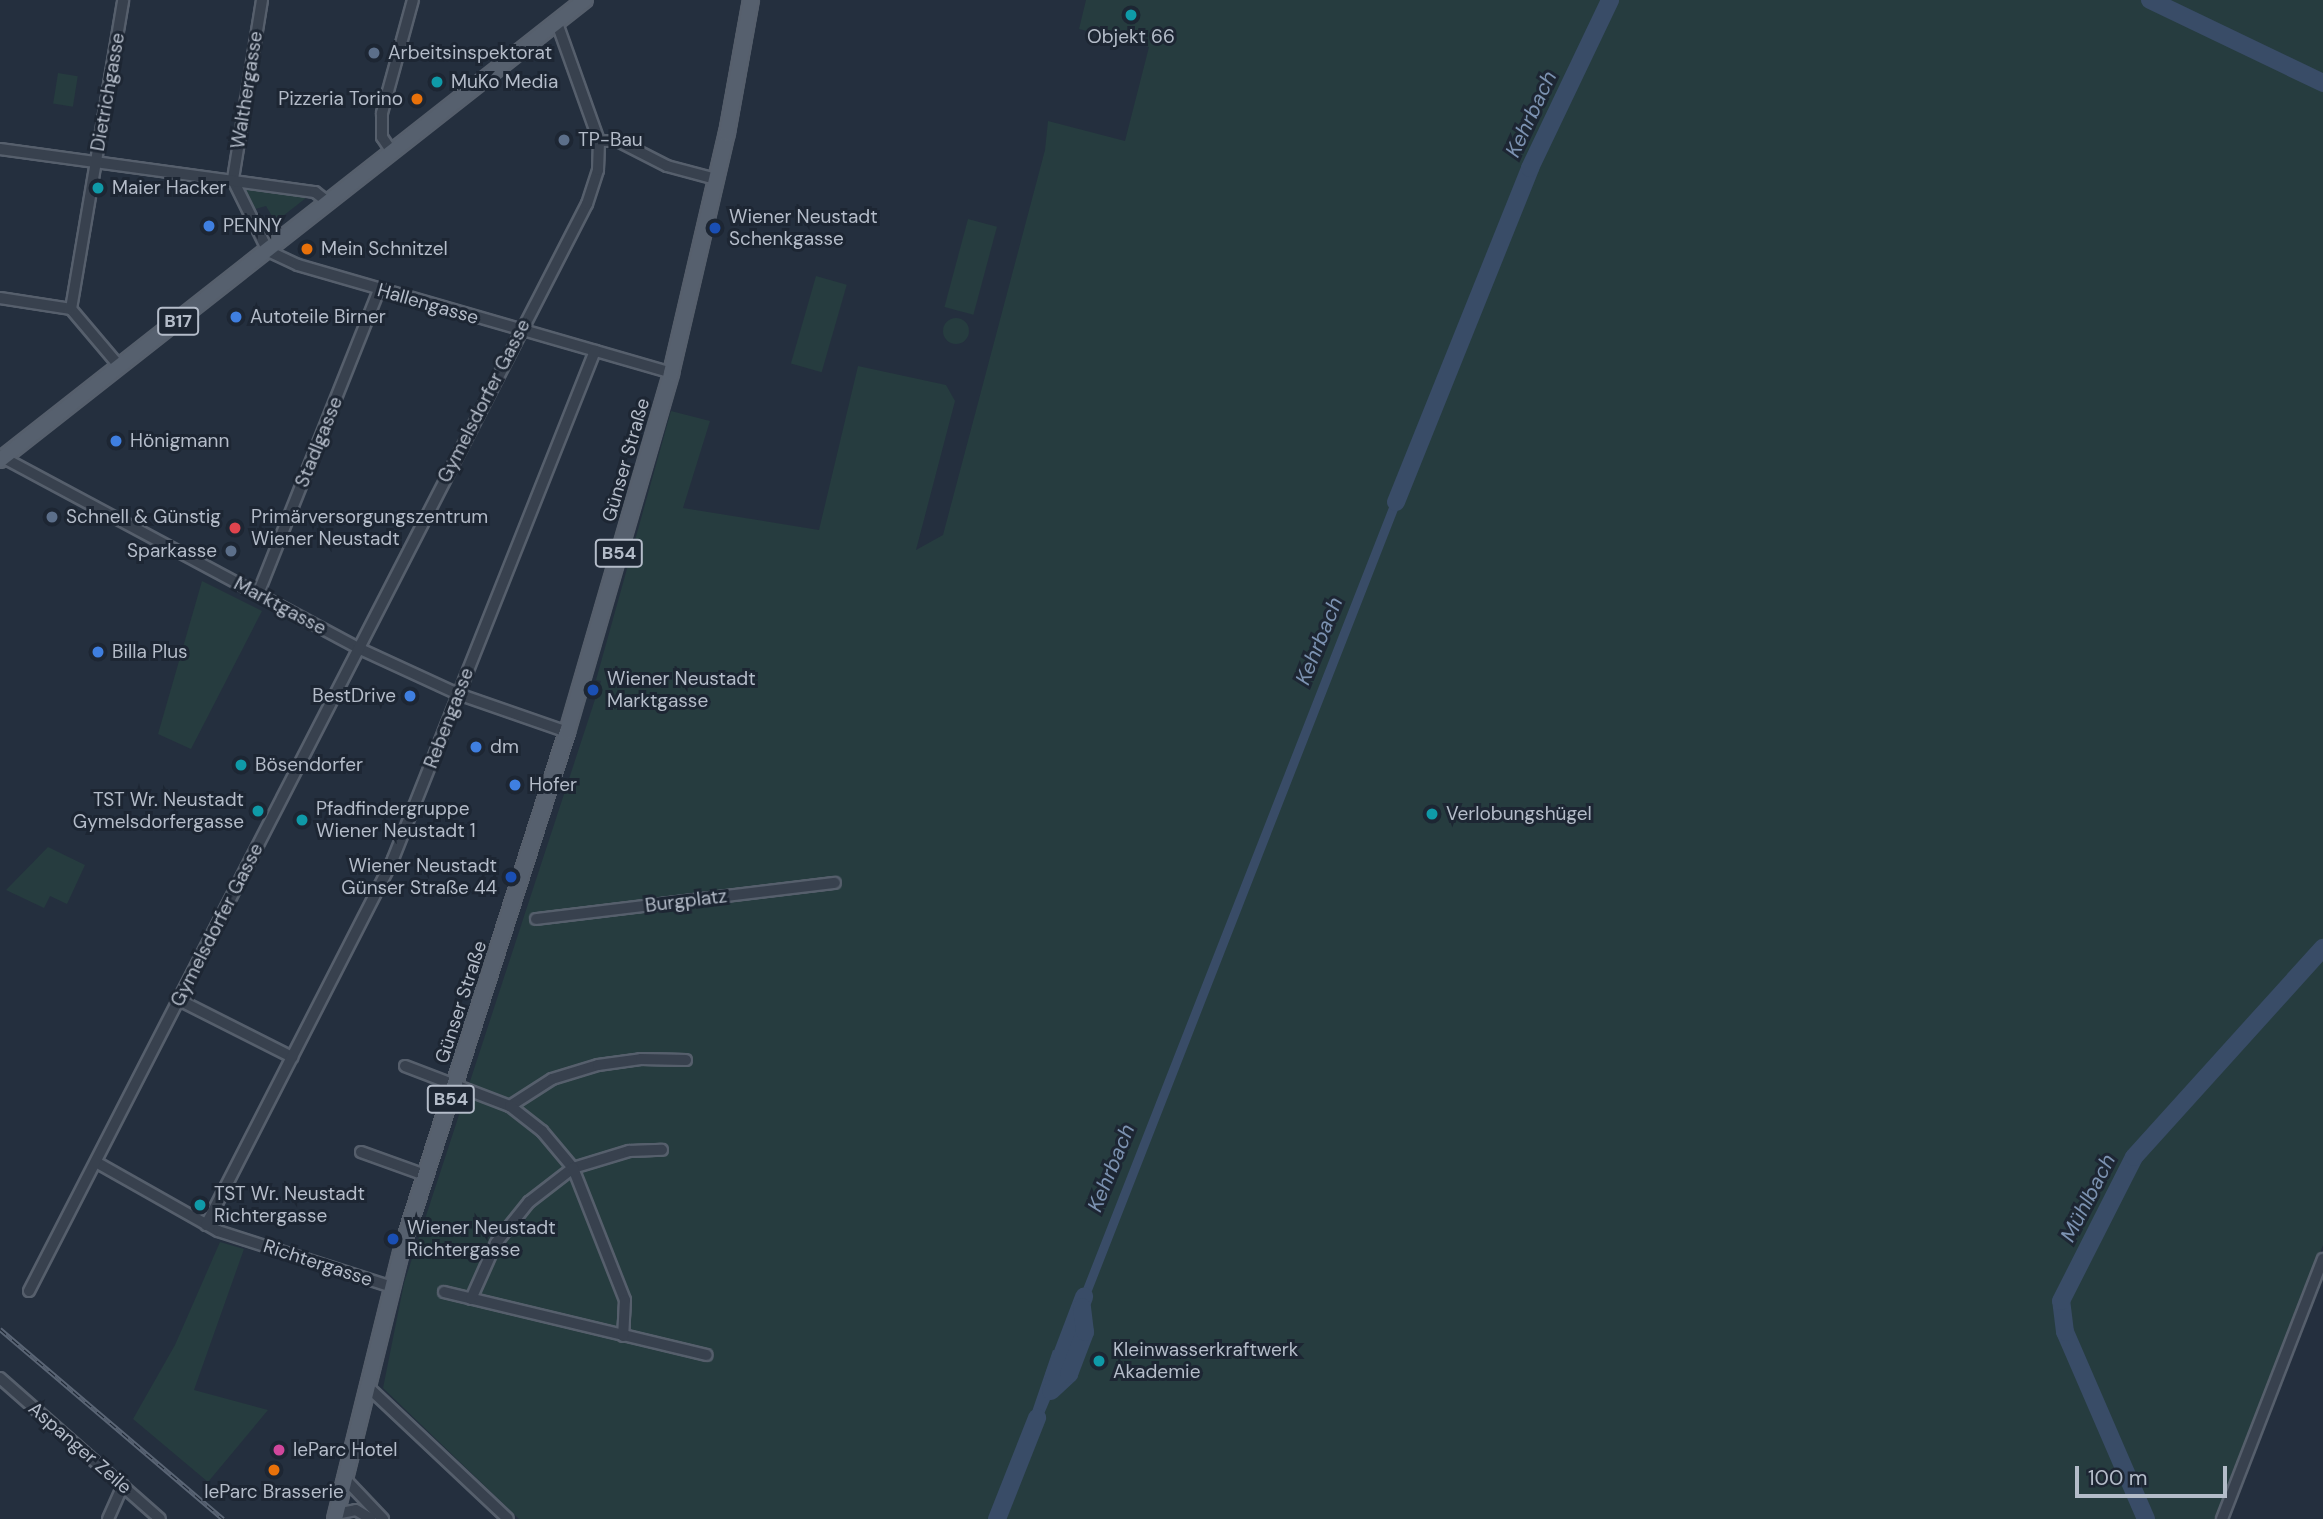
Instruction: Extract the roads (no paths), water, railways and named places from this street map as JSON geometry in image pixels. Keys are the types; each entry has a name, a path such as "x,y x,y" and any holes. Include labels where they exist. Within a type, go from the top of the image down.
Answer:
{"main road":[{"name":"B17","path":"1,458 585,0"},
{"name":"Günser Straße","path":"392,1287 425,1175 568,732 671,373 716,179 751,0"},
{"name":"B54","path":"336,1516 392,1287"}],"street":[{"name":"Dietrichgasse","path":"71,309 123,0"},
{"name":"Walthergasse","path":"233,180 262,0"},
{"path":"392,152 382,137 382,113 413,0"},
{"name":"Gymelsdorfer Gasse","path":"29,1292 587,204 598,170 599,141 557,23"},
{"path":"599,141 618,141 667,166 716,179"},
{"path":"0,149 315,192 329,203"},
{"path":"233,180 250,221 268,251"},
{"name":"Hallengasse","path":"268,251 283,260 379,290 671,373"},
{"name":"Stadlgasse","path":"258,594 379,290"},
{"path":"0,298 71,309 120,367"},
{"name":"Rebengasse","path":"206,1225 380,885 415,804 595,351"},
{"name":"Marktgasse","path":"1,458 358,648 458,694 568,732"},
{"name":"Burgplatz","path":"536,919 835,883"},
{"path":"179,1000 292,1057"},
{"path":"510,1106 552,1079 598,1065 641,1059 686,1060"},
{"name":"Günser Straße","path":"405,1066 456,1083"},
{"path":"456,1083 510,1106 542,1132 573,1168 587,1195 625,1300 623,1336"},
{"path":"471,1299 496,1243 529,1202 573,1168 629,1151 662,1150"},
{"path":"361,1152 425,1175"},
{"name":"Richtergasse","path":"96,1162 206,1225 392,1287"},
{"path":"2222,1519 2323,1259"},
{"path":"444,1292 707,1355"},
{"name":"Aspanger Zeile","path":"0,1378 160,1519"},
{"path":"368,1387 508,1519"},
{"path":"346,1480 383,1519"},
{"path":"107,1519 122,1485"},
{"path":"336,1516 356,1510 371,1519"}],"water":[{"path":"1404,469 1405,492 1090,1296 1086,1317 1072,1317"},
{"path":"1053,1350 1071,1357 1066,1371 1072,1376 1050,1400 1033,1440 1024,1435"}],"waterway":[{"name":"Kehrbach","path":"1396,502 1530,168 1610,0"},
{"name":"Mühlbach","path":"2150,0 2323,83"},
{"name":"Mühlbach","path":"2146,1519 2065,1332 2061,1301 2134,1157 2323,948"},
{"name":"Kehrbach","path":"1054,1376 1084,1297"},
{"name":"Kehrbach","path":"1051,1391 1069,1374 1085,1332 1082,1307"},
{"name":"Kehrbach","path":"997,1519 1037,1418"}],"railway":[{"path":"0,1329 223,1519"}],"place":[{"name":"Objekt 66","path":"1131,15"},
{"name":"Arbeitsinspektorat","path":"374,53"},
{"name":"MuKo Media","path":"437,82"},
{"name":"Pizzeria Torino","path":"417,99"},
{"name":"TP-Bau","path":"564,140"},
{"name":"Maier Hacker","path":"98,188"},
{"name":"PENNY","path":"209,226"},
{"name":"Wiener Neustadt Schenkgasse","path":"715,228"},
{"name":"Mein Schnitzel","path":"307,249"},
{"name":"Autoteile Birner","path":"236,317"},
{"name":"Hönigmann","path":"116,441"},
{"name":"Schnell & Günstig","path":"52,517"},
{"name":"Primärversorgungszentrum Wiener Neustadt","path":"235,528"},
{"name":"Sparkasse","path":"231,551"},
{"name":"Billa Plus","path":"98,652"},
{"name":"Wiener Neustadt Marktgasse","path":"593,690"},
{"name":"BestDrive","path":"410,696"},
{"name":"dm","path":"476,747"},
{"name":"Bösendorfer","path":"241,765"},
{"name":"Hofer","path":"515,785"},
{"name":"TST Wr. Neustadt Gymelsdorfergasse","path":"258,811"},
{"name":"Verlobungshügel","path":"1432,814"},
{"name":"Pfadfindergruppe Wiener Neustadt 1","path":"302,820"},
{"name":"Wiener Neustadt Günser Straße 44","path":"511,877"},
{"name":"TST Wr. Neustadt Richtergasse","path":"200,1205"},
{"name":"Wiener Neustadt Richtergasse","path":"393,1239"},
{"name":"Kleinwasserkraftwerk Akademie","path":"1099,1361"},
{"name":"leParc Hotel","path":"279,1450"},
{"name":"leParc Brasserie","path":"274,1470"}]}
